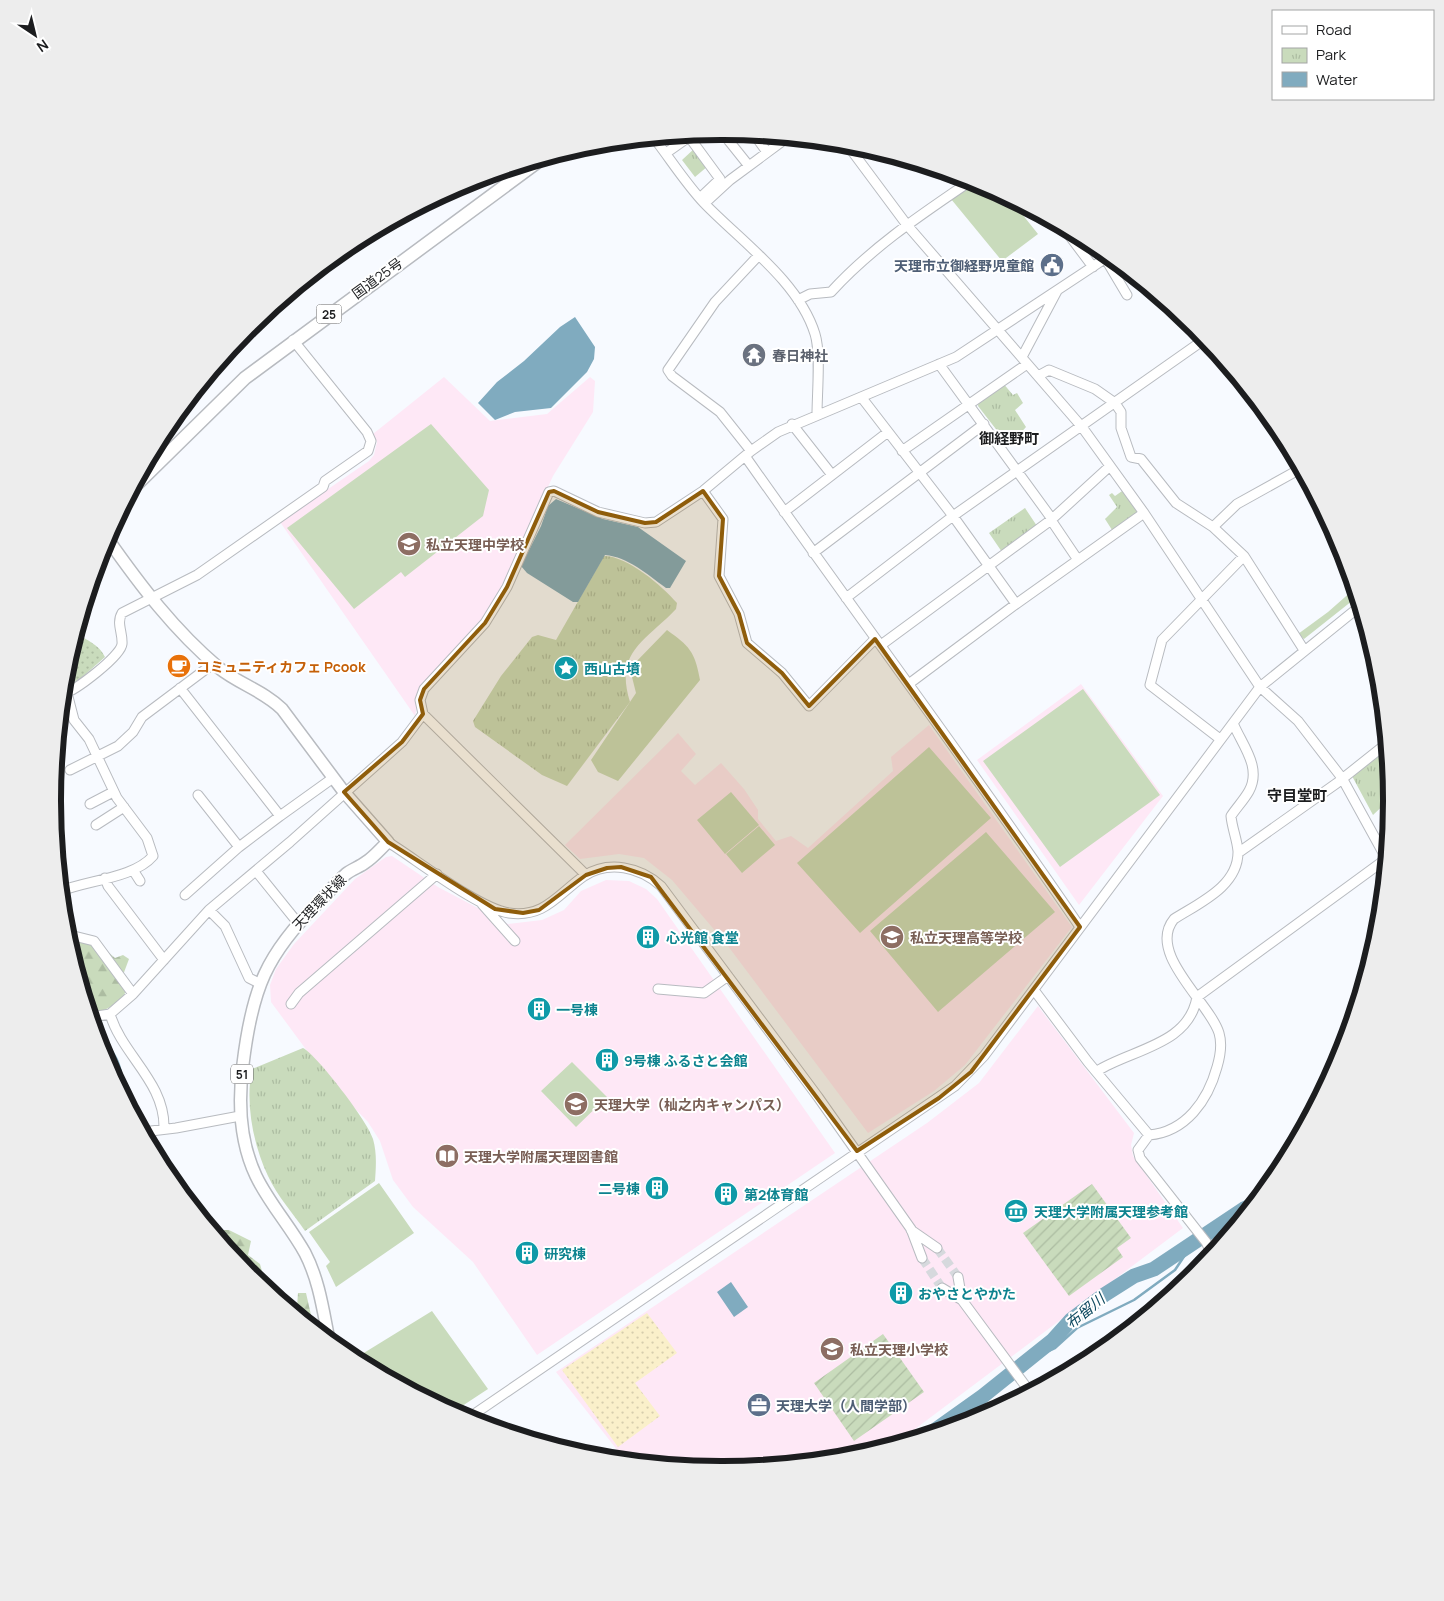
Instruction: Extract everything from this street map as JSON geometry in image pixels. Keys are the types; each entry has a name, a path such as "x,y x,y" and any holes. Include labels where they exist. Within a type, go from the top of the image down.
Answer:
{"highway":[{"name":"国道25号","path":"149,472 226,394 293,340 513,174"}],"main road":[{"path":"113,546 173,625 214,663 236,680 276,703 344,792 388,842"},
{"name":"天理環状線","path":"327,1330 318,1282 304,1252 256,1176 249,1159 240,1116 243,1062 251,1011 259,983 275,951 298,922 348,872 368,861 388,842"}],"street":[{"path":"728,140 749,166"},
{"path":"666,153 682,141"},
{"path":"694,141 720,179 702,201"},
{"path":"759,141 767,152"},
{"path":"658,143 702,201 759,255 798,300 812,324 816,337 817,414"},
{"path":"702,201 781,143"},
{"path":"853,152 907,225 1082,427 1144,513 1260,687 1302,727 1342,778 1381,848"},
{"path":"798,300 810,294 831,292 864,258 963,186"},
{"path":"1074,241 1093,266"},
{"path":"759,255 715,302 668,370 672,376 720,412 784,512 910,683 1080,927"},
{"path":"586,875 423,714 420,700 424,689 485,623 507,587 549,492 554,490 598,512 645,523 656,522 703,491 748,453 792,424 862,398 939,364 981,342 997,329 1102,260"},
{"path":"1113,268 1127,295"},
{"path":"902,451 969,404 1024,360 1058,290"},
{"path":"71,689 85,680 120,650 122,642 119,618 122,613 197,576 227,556 270,522 323,487 325,481 368,451 370,441 367,432 293,340"},
{"path":"846,598 953,516 1199,343"},
{"path":"939,364 1019,471 1078,560"},
{"path":"1038,376 1049,370 1096,389 1115,403 1121,412 1121,428 1131,457 1141,459 1176,504 1213,527 1244,556 1304,650"},
{"path":"862,398 953,516 1016,604"},
{"path":"792,424 832,475"},
{"path":"813,553 984,424"},
{"path":"784,512 888,432"},
{"path":"703,491 723,519 719,576 739,614 747,643 782,673 809,706 878,642 1052,519 1110,466"},
{"path":"1213,527 1237,504 1295,471"},
{"path":"910,683 1016,604 1144,513"},
{"path":"1220,739 1150,685 1162,640 1201,600 1209,595 1244,556"},
{"path":"475,1413 956,1086 984,1056 1260,687 1355,611"},
{"path":"70,770 118,746 133,732 142,717 214,663"},
{"path":"180,688 280,816"},
{"path":"67,888 133,870 154,856 147,838 114,792 89,739 74,720 69,704"},
{"path":"97,1016 110,1014 133,994 210,910 402,742 423,714"},
{"path":"1209,1247 1199,1232 1140,1158 1138,1150 1149,1135 1162,1134 1181,1123 1204,1100 1210,1089 1219,1059 1219,1033 1172,959 1168,939 1170,923 1227,882 1238,853 1231,816 1249,791 1255,775 1251,760 1233,723"},
{"path":"1238,853 1380,748"},
{"path":"185,895 240,847 333,778"},
{"path":"90,804 114,792"},
{"path":"198,795 240,847"},
{"path":"96,825 124,807"},
{"path":"388,842 495,909 522,914 540,910 552,904 586,875 606,868 620,867 637,870 651,877 661,886 857,1152 911,1229 922,1258"},
{"path":"1097,1071 1113,1061 1168,1039 1192,1015 1197,997 1379,863"},
{"path":"133,870 140,882"},
{"path":"256,871 298,922"},
{"path":"291,1004 299,993 437,874"},
{"path":"105,878 108,886 164,960"},
{"path":"477,899 515,941"},
{"path":"210,910 225,926 249,978 259,983"},
{"path":"76,936 94,941 133,994"},
{"path":"658,989 704,992 728,976"},
{"path":"1034,990 1149,1135"},
{"path":"110,1014 115,1031 141,1065 151,1082 164,1116 164,1128"},
{"path":"151,1132 164,1128 176,1128 240,1116"},
{"path":"911,1229 937,1248"},
{"path":"958,1277 962,1300"},
{"path":"942,1288 962,1300 1026,1387"}],"highlighted area":[{"path":"554,491 598,512 645,523 656,522 703,491 723,519 719,576 739,614 747,643 782,673 809,706 875,639 1080,927 971,1072 939,1098 857,1151 651,877 621,867 607,868 586,875 539,910 523,913 495,909 388,842 344,792 402,742 423,714 420,700 424,689 485,623 507,587 549,492"}],"shaded area":[{"name":"私立天理中学校","path":"444,377 490,421 547,414 590,377 595,381 593,412 553,476 512,566 484,618 420,690 415,716 280,522 369,461 374,455 377,442 373,434"},
{"path":"1081,684 1163,796 1079,905 977,760"},
{"name":"私立天理高等学校","path":"929,725 1072,927 965,1065 934,1091 868,1133 728,946 672,880 644,858 619,854 580,859 565,845 678,733 696,754 681,771 695,785 721,763 744,789 758,810 758,819 776,841 791,836 808,848 893,771 891,757"},
{"name":"天理大学（杣之内キャンパス）","path":"392,856 438,887 508,924 542,920 564,910 581,891 606,880 629,881 646,889 657,899 835,1153 537,1355 473,1262 413,1207 393,1180 380,1141 368,1122 333,1086 271,1002 270,985 276,969 294,944 355,879 386,857"},
{"path":"1038,1006 1134,1133 1131,1145 1133,1156 1183,1228 908,1434 851,1449 765,1460 679,1460 620,1453 556,1372 927,1123 979,1083"}],"green space":[{"path":"695,148 708,166 695,177 682,160"},
{"path":"967,187 975,190 1020,211 1038,234 1002,261 951,199"},
{"path":"1002,382 1013,395 1017,393 1023,403 1015,410 1026,427 1009,446 978,406 979,399"},
{"path":"431,424 489,490 483,516 405,577 401,572 354,609 287,528"},
{"path":"1125,489 1142,513 1114,533 1105,519 1117,507 1109,495 1112,493 1115,496"},
{"path":"1025,508 1037,526 1002,552 989,533"},
{"name":"西山古墳","path":"604,556 613,557 634,566 663,588 677,603 676,609 636,648 626,670 626,685 630,702 567,786 542,775 475,727 473,721 501,676 532,637 538,635 556,640"},
{"path":"1349,593 1352,601 1304,639 1298,634"},
{"path":"667,630 681,640 690,650 696,662 700,680 618,781 598,772 591,760 636,693 632,677 633,665"},
{"path":"82,636 96,646 105,657 72,686"},
{"path":"1083,689 1160,795 1060,867 983,761"},
{"path":"929,747 991,818 860,933 797,863"},
{"path":"1381,752 1383,806 1373,815 1352,776"},
{"path":"731,792 759,825 725,854 697,820"},
{"path":"759,826 775,845 742,873 726,854"},
{"path":"986,832 1055,912 938,1012 870,931"},
{"path":"81,938 99,944 115,958 123,955 129,959 123,975 129,984 127,990 114,1004 96,1012 84,972 76,940"},
{"path":"303,1048 319,1063 353,1105 373,1139 376,1160 375,1181 305,1231 276,1190 263,1164 254,1137 249,1096 252,1069"},
{"path":"572,1062 607,1097 576,1127 541,1091"},
{"path":"379,1183 414,1233 336,1287 326,1266 330,1262 309,1232"},
{"path":"1092,1184 1131,1238 1117,1248 1123,1257 1069,1296 1023,1233"},
{"path":"220,1230 229,1230 251,1241 248,1255 260,1264 263,1276"},
{"path":"298,1293 306,1293 312,1318 297,1306"},
{"path":"432,1311 488,1389 460,1407 392,1373 362,1354"},
{"path":"883,1334 924,1392 854,1441 814,1383"}],"sand":[{"path":"647,1313 677,1353 635,1383 660,1416 618,1447 562,1370"}],"water":[{"path":"575,317 595,347 594,359 587,372 551,408 515,412 495,420 478,403 497,382 524,361 560,327"},
{"path":"556,499 603,519 638,527 686,561 670,588 666,588 622,559 605,555 578,602 573,602 527,573 521,566 541,526 548,506"},
{"path":"109,1046 119,1061 122,1071 120,1073"},
{"path":"731,1282 748,1307 734,1317 717,1292"}],"waterway":[{"name":"布留川","path":"948,1421 983,1396 1053,1340 1071,1320 1104,1295 1134,1276 1154,1269 1238,1213"},
{"path":"1027,1361 1055,1348 1077,1328 1134,1300 1175,1270 1193,1243"}],"tunnel":[{"path":"937,1248 958,1277"},
{"path":"922,1258 942,1288"}],"place":[{"name":"天理市立御経野児童館","path":"1052,265"},
{"name":"春日神社","path":"754,355"},
{"name":"私立天理中学校","path":"409,544"},
{"name":"コミュニティカフェ Pcook","path":"179,666"},
{"name":"西山古墳","path":"566,668"},
{"name":"心光館 食堂","path":"648,937"},
{"name":"私立天理高等学校","path":"892,937"},
{"name":"一号棟","path":"539,1009"},
{"name":"9号棟 ふるさと会館","path":"607,1060"},
{"name":"天理大学（杣之内キャンパス）","path":"576,1104"},
{"name":"天理大学附属天理図書館","path":"447,1156"},
{"name":"二号棟","path":"657,1188"},
{"name":"第2体育館","path":"726,1194"},
{"name":"天理大学附属天理参考館","path":"1016,1211"},
{"name":"研究棟","path":"527,1253"},
{"name":"おやさとやかた","path":"901,1293"},
{"name":"私立天理小学校","path":"832,1349"},
{"name":"天理大学（人間学部）","path":"759,1405"}],"district":[{"name":"御経野町","path":"1009,438"},
{"name":"守目堂町","path":"1297,795"}]}
